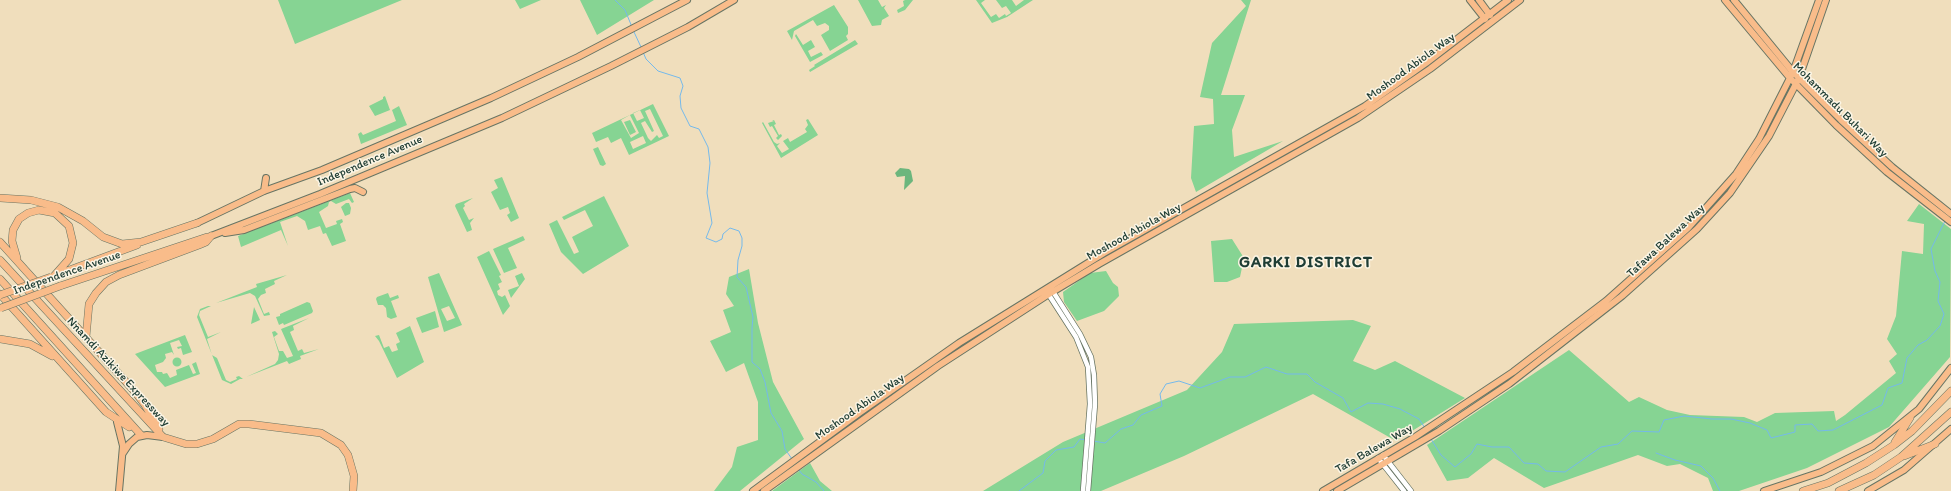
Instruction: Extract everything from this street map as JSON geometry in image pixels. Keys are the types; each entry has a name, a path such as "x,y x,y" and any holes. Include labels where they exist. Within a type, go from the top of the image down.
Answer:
{"highway":[{"path":"0,198 31,200 58,207 83,221 103,237 122,244 141,242 197,223"},
{"path":"24,270 12,247 13,230 19,219 28,213 39,210 50,211 65,221 69,226 72,237 72,249 69,259 53,276"},
{"name":"Independence Avenue","path":"0,295 197,223"},
{"path":"86,338 89,304 106,282 119,275 206,242 211,236"},
{"name":"Independence Avenue","path":"0,308 60,286 211,236"},
{"name":"Nnamdi Azikiwe Expressway","path":"0,242 146,405 163,437"},
{"name":"Nnamdi Azikiwe Expressway","path":"0,260 163,437"},
{"name":"Nnamdi Azikiwe Expressway","path":"0,279 141,435"},
{"path":"0,295 106,412 117,422"},
{"path":"0,339 30,344 48,353 64,365"},
{"path":"1803,491 1828,483 1866,463 1894,445 1912,431 1951,391"},
{"path":"106,412 141,435"},
{"path":"1839,491 1874,475 1901,457 1951,412"},
{"path":"1894,445 1910,418"},
{"path":"163,437 186,444 197,444 213,439 239,424 250,424 321,433 341,445 348,455 354,476 353,491"},
{"path":"1901,457 1935,444"}],"main road":[{"name":"Independence Avenue","path":"197,223 264,191 322,170 491,98 614,38 687,0"},
{"name":"Independence Avenue","path":"211,236 305,200 502,118 625,59 734,0"},
{"path":"1470,0 1486,15"},
{"path":"1479,0 1491,22"},
{"name":"Moshood Abiola Way","path":"764,491 789,472 806,456 933,361 1104,253 1365,106 1426,63 1486,15 1508,0"},
{"name":"Moshood Abiola Way","path":"753,491 785,466 806,456 938,366 1051,293 1099,264 1358,118 1430,69 1520,0"},
{"name":"Mohammadu Buhari Way","path":"1725,0 1790,78 1853,141 1932,209 1951,222"},
{"name":"Mohammadu Buhari Way","path":"1734,0 1793,72 1841,120 1892,167 1951,214"},
{"name":"Tafawa Balewa Way","path":"1435,425 1513,372 1578,323 1617,291 1688,228 1718,196 1747,159 1774,113 1793,72 1819,0"},
{"name":"Tafawa Balewa Way","path":"1439,431 1509,384 1582,329 1622,296 1697,229 1730,193 1756,158 1799,78 1826,0"},
{"path":"264,191 266,178 274,187"},
{"path":"219,233 244,230 355,188 363,192"},
{"path":"305,200 326,198"},
{"path":"1764,491 1821,472 1873,446 1919,410 1951,368"},
{"path":"117,422 123,454 118,491"},
{"name":"Tafa Balewa Way","path":"1323,491 1435,425"},
{"path":"1868,491 1904,470 1951,429"},
{"name":"Tafa Balewa Way","path":"1336,491 1439,431"},
{"path":"123,454 132,440 141,435 163,437"}],"street":[{"path":"1048,287 1076,337 1086,359 1090,391 1091,422 1087,472 1083,491"},
{"path":"1381,457 1404,491"},
{"path":"1385,463 1411,491"},
{"path":"1087,472 1088,491"}],"green space":[{"path":"278,0 402,0 295,44"},
{"path":"515,0 541,0 520,9"},
{"path":"580,0 654,0 597,35"},
{"path":"858,0 878,0 882,7 886,5 884,8 889,16 882,20 881,25 872,26"},
{"path":"913,0 905,10 898,13 897,10 904,6 903,1"},
{"path":"976,0 985,0 981,3 991,17 996,14 999,18 1005,14 1006,16 1011,13 1006,6 1002,8 996,0 1012,0 1016,6 1024,0 1033,0 1007,17 992,23"},
{"path":"1241,0 1251,0 1221,95 1245,95 1232,130 1234,157 1283,141 1196,192 1191,178 1194,126 1214,124 1213,99 1200,97 1212,43 1246,6"},
{"path":"834,5 848,27 848,34 846,36 848,40 830,51 821,35 829,30 829,26 825,23 817,26 813,20 794,31 792,40 787,31"},
{"path":"796,34 803,45 811,40 815,47 808,51 811,57 821,52 823,55 810,62 795,36"},
{"path":"855,40 858,44 810,72 809,70 815,66 814,65"},
{"path":"385,96 390,110 375,116 369,106 383,99"},
{"path":"653,104 669,136 629,155 621,138 611,143 608,137 596,142 592,133 633,113 637,121 644,118 640,110","holes":["650,109 663,136 659,138 657,135 651,141 648,138 641,123 645,121 652,132 654,131 645,111","630,115 639,133 631,138 621,120","643,136 646,143 633,149 630,142"]},
{"path":"399,106 407,125 361,144 358,134 361,132 363,135 396,121 392,110"},
{"path":"808,119 818,135 781,158 762,123 763,122 774,142 777,144 780,143 777,146 782,153 789,149 783,141 788,138 790,142 807,132 805,129 808,125 806,120"},
{"path":"630,120 636,132 630,135 624,122"},
{"path":"772,120 774,120 776,124 774,125 779,135 781,134 782,136 778,140 776,138 778,136 772,126 770,127 768,123 774,121"},
{"path":"598,147 606,164 603,166 600,165 593,149"},
{"path":"900,168 909,169 911,171 913,181 904,190 905,176 897,177 895,173"},
{"path":"502,177 519,218 511,222 507,215 510,213 508,207 500,210 491,192 498,188 494,180"},
{"path":"350,193 354,202 352,203 349,199 336,204 331,201 329,202 328,206 319,212 326,228 337,224 336,221 342,219 343,222 340,224 346,241 332,246 326,233 323,234 320,226 308,230 305,221 297,216 280,222 288,246 281,230 241,247 238,236"},
{"path":"604,196 629,246 583,274 561,252 549,224 557,220 574,254 579,252 572,237 593,226 585,210 564,220 562,217"},
{"path":"473,198 464,204 465,206 463,208 469,220 474,218 470,223 472,230 467,232 455,206 456,204"},
{"path":"346,203 349,203 351,208 350,214 345,216 341,207"},
{"path":"1919,204 1951,229 1950,357 1889,427 1807,468 1739,491 1713,491 1708,478 1680,464 1667,466 1638,455 1544,488 1494,458 1468,478 1447,481 1427,445 1569,350 1629,402 1639,397 1667,410 1690,415 1744,417 1757,422 1775,413 1834,411 1836,421 1896,373 1889,361 1897,354 1887,339 1896,316 1902,251 1923,254 1924,224 1907,221"},
{"path":"523,236 525,240 508,248 517,268 504,273 493,249"},
{"path":"1232,239 1244,258 1240,277 1227,282 1214,282 1211,241"},
{"path":"489,251 501,275 499,276 502,282 498,284 500,289 497,291 498,295 502,297 505,295 510,306 503,315 477,257"},
{"path":"749,269 758,323 773,382 804,439 740,491 714,491 732,467 737,447 758,440 758,402 744,363 726,372 710,341 731,332 723,310 734,306 726,294 729,277"},
{"path":"1106,271 1113,283 1118,287 1119,296 1104,311 1077,321 1064,302 1063,292 1090,273"},
{"path":"439,273 462,325 444,332 428,277","holes":["449,306 455,318 447,321 441,309"]},
{"path":"522,273 525,279 511,298 508,290 519,286 515,276"},
{"path":"287,275 274,281 275,284 265,289 266,293 261,295 258,299 264,314 269,312 270,315 264,316 255,296 250,293 216,303 257,287 256,284"},
{"path":"388,293 390,298 398,295 399,298 391,301 397,317 391,319 387,317 386,308 383,305 378,305 376,299 377,297"},
{"path":"307,302 310,303 313,311 312,313 284,325 283,323 279,325 276,317"},
{"path":"211,306 200,311 199,315 208,337 221,332 207,339 212,354 197,317 200,309"},
{"path":"254,307 260,320 251,324"},
{"path":"435,311 439,327 422,333 416,318"},
{"path":"309,318 293,326 294,330 290,332 298,351 302,349 304,353 319,349 300,356 301,359 289,364 287,361 246,377 275,364 278,360 279,354 272,332 275,331 278,334 274,337 279,351 283,351 287,358 293,356 281,329"},
{"path":"1353,320 1371,326 1353,361 1375,370 1395,361 1465,398 1396,441 1313,394 1184,456 1101,491 983,491 1063,442 1187,390 1222,352 1234,324"},
{"path":"410,326 424,362 397,378 379,341 375,336 379,335 384,348 389,346 392,352 398,350 396,344 400,342 396,333"},
{"path":"185,335 192,352 183,355 181,348 178,349 177,347 182,346 179,340 170,343 174,355 172,352 165,354 166,358 163,362 155,365 157,372 162,372 163,374 167,373 170,378 177,375 176,370 189,365 193,374 196,373 192,364 196,362 200,374 165,387 135,354"},
{"path":"212,355 217,358 226,380 230,382 237,379 236,377 239,376 243,379 231,384 222,380"},
{"path":"175,358 179,358 181,362 179,366 175,366 173,364 173,360"},
{"path":"810,463 820,481 832,491 772,491"}],"waterway":[{"path":"615,0 625,10 632,27"},
{"path":"634,32 641,47"},
{"path":"643,52 646,59 658,71 680,78 683,86 680,96 681,108 690,126 699,129 708,147 710,163 707,193 712,223 706,238 716,242 722,239 723,234 730,228 739,231 742,238 737,277 746,287 753,317 752,362 760,369 765,382 771,413 782,431 785,449 792,459"},
{"path":"1431,439 1441,455 1455,467 1471,454 1477,444 1492,447 1509,447 1524,463 1538,464 1546,471 1565,472 1601,447 1618,444 1632,431 1659,432 1664,420 1684,416 1712,419 1731,419 1750,423 1767,430 1771,438 1795,432 1795,425 1812,424 1818,431 1833,430 1882,405 1888,388 1902,383 1907,358 1918,345 1927,340 1940,326 1944,314 1938,301 1940,282 1935,271 1931,249 1945,221"},
{"path":"1093,441 1105,443 1121,429 1133,425 1141,415 1162,406 1160,394 1166,384 1179,381 1200,388 1230,377 1245,377 1266,367 1287,374 1307,374 1315,382 1343,398 1351,412 1368,403 1383,404 1400,409 1419,419 1425,428"},
{"path":"1019,491 1043,473 1045,461 1056,450 1074,447 1080,439 1086,440"},
{"path":"1656,453 1675,460 1701,466 1713,478 1720,491"},
{"path":"799,470 802,474 816,482 824,491"}],"district":[{"name":"GARKI DISTRICT","path":"1306,263"}]}
